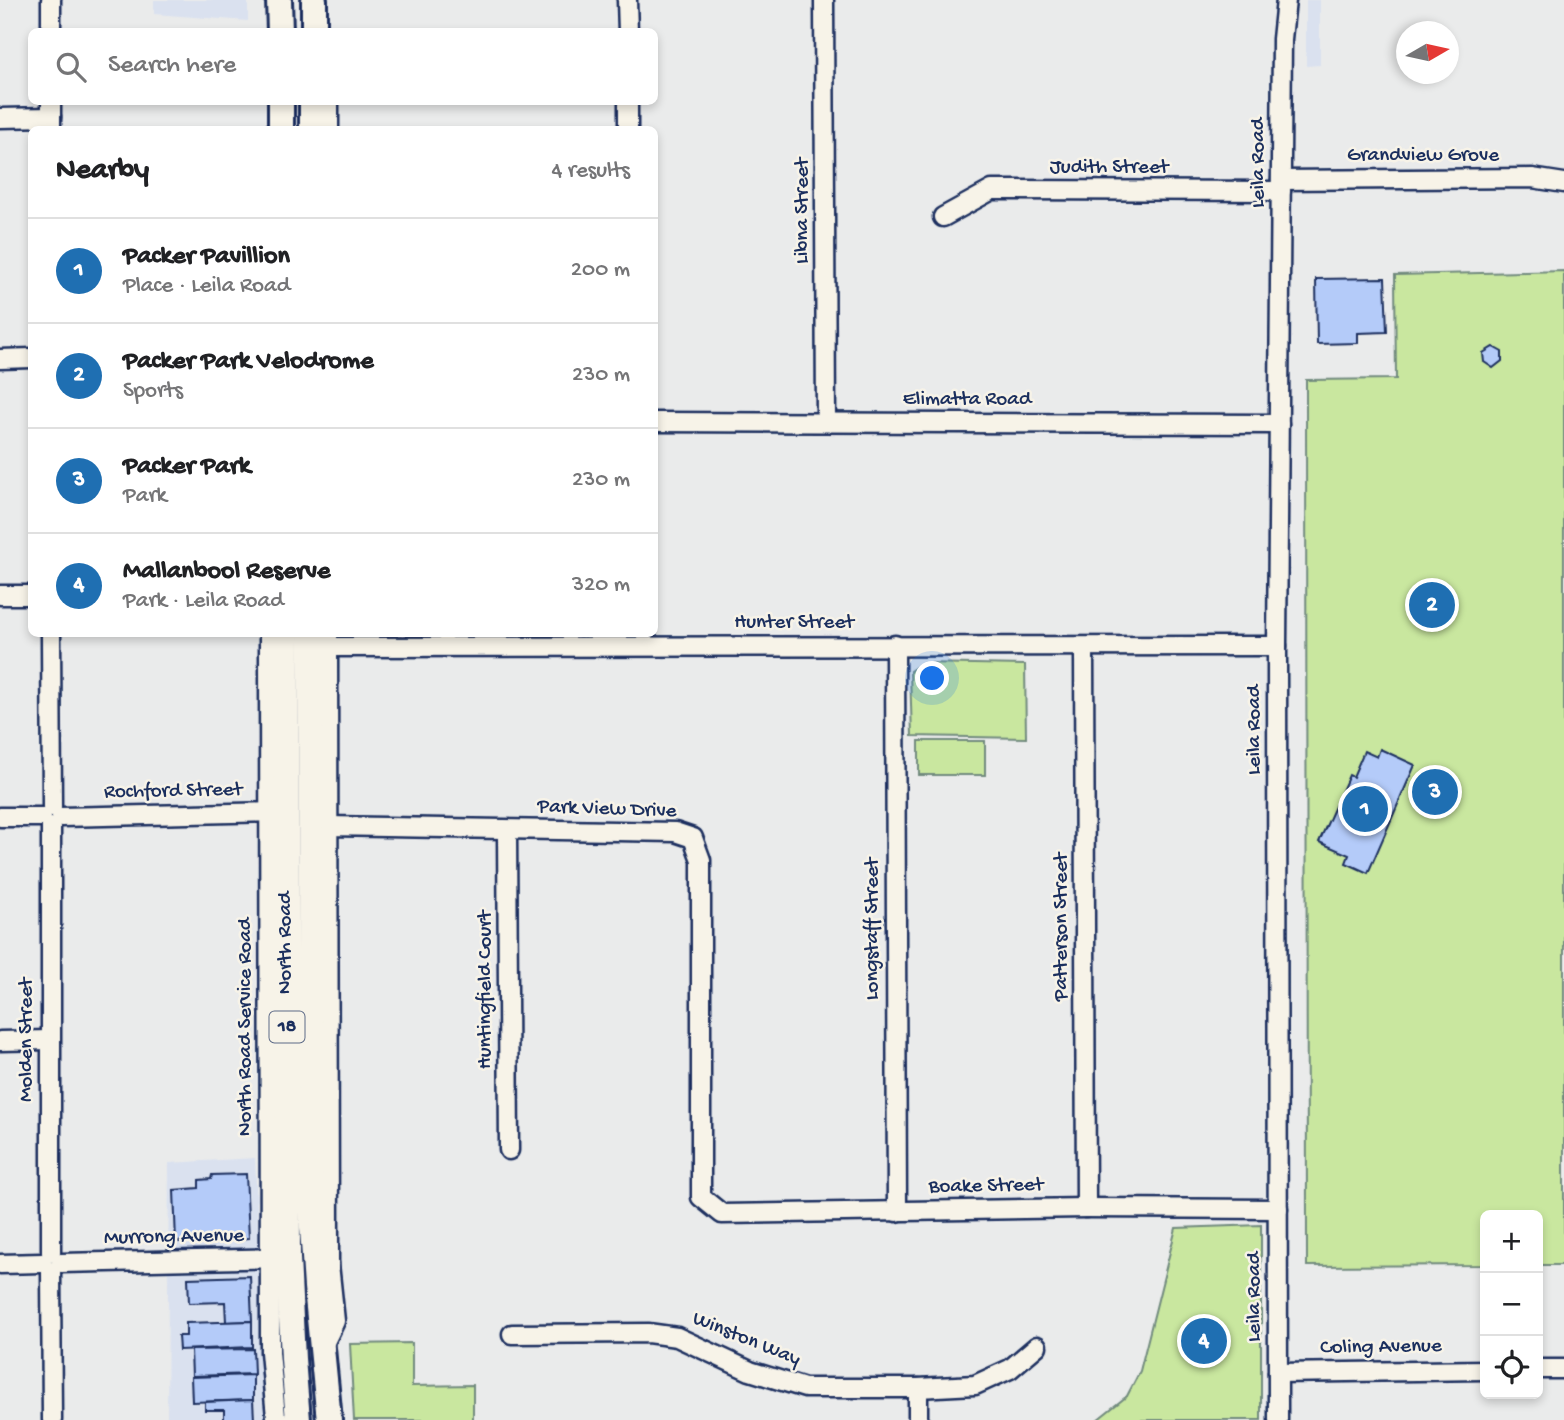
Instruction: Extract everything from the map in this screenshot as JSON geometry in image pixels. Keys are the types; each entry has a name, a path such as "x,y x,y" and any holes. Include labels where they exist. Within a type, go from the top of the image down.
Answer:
{"highway":[{"path":"279,0 279,28"},
{"path":"314,0 316,28"},
{"path":"312,105 312,126"},
{"name":"North Road","path":"286,637 297,815 311,1212 328,1420"},
{"name":"North Road","path":"298,1420 279,1259 297,815 319,640"}],"street":[{"path":"51,0 51,28"},
{"path":"627,0 628,28"},
{"name":"Libna Street","path":"824,0 826,422"},
{"name":"Leila Road","path":"1276,0 1282,39"},
{"name":"Leila Road","path":"1278,1420 1279,424 1282,39 1286,0"},
{"path":"329,105 329,126"},
{"path":"628,105 628,126"},
{"path":"0,118 51,116"},
{"name":"Grandview Grove","path":"1281,185 1532,178 1564,183"},
{"name":"Judith Street","path":"943,217 992,190 1281,185"},
{"path":"0,359 28,358"},
{"name":"Elimatta Road","path":"658,422 1279,424"},
{"path":"0,595 28,594"},
{"name":"Molden Street","path":"51,637 51,1420"},
{"path":"269,637 297,815 329,1264 316,1287"},
{"name":"Hunter Street","path":"319,640 1084,647 1278,646"},
{"name":"Longstaff Street","path":"895,645 898,1212"},
{"name":"Patterson Street","path":"1084,647 1086,1208"},
{"name":"Rochford Street","path":"0,817 297,815"},
{"name":"Park View Drive","path":"297,815 507,830 675,832 693,838 701,860 701,1197"},
{"name":"Huntingfield Court","path":"507,830 509,1150"},
{"path":"0,1041 50,1040"},
{"name":"Boake Street","path":"701,1197 722,1214 1086,1208 1278,1209"},
{"path":"279,1259 270,1352 276,1417 279,1420"},
{"name":"Murrong Avenue","path":"0,1264 279,1259"},
{"name":"North Road","path":"322,1348 335,1321 329,1264"},
{"name":"Winston Way","path":"512,1334 658,1334 677,1337 750,1371 805,1388 975,1385 1010,1369 1037,1346"},
{"path":"1543,1369 1564,1369"},
{"name":"Coling Avenue","path":"1278,1373 1480,1370"},
{"path":"918,1388 918,1420"}],"shaded area":[{"path":"154,0 248,0 248,21 154,14"},
{"path":"1306,0 1320,0 1320,65 1306,66"},
{"path":"255,1158 266,1420 167,1420 169,1163"}],"green space":[{"path":"1564,271 1564,1265 1543,1265 1543,1210 1480,1210 1480,1265 1307,1266 1306,380 1396,379 1395,275"},
{"path":"922,663 1025,665 1026,738 912,736 910,671"},
{"path":"919,741 985,741 985,775 919,775"},
{"path":"1261,1225 1261,1420 1097,1420 1127,1396 1140,1371 1176,1228"},
{"path":"412,1343 412,1386 473,1385 473,1420 354,1420 350,1344"}],"building":[{"path":"1385,278 1387,332 1358,333 1358,343 1317,344 1316,279"},
{"path":"1493,347 1502,352 1502,361 1493,368 1484,362 1483,353"},
{"path":"1380,749 1415,765 1368,873 1346,863 1349,855 1319,842 1349,775 1353,777 1364,751 1377,757"},
{"path":"246,1174 249,1238 176,1242 174,1190 199,1188 199,1180 211,1179 212,1175"},
{"path":"250,1276 252,1321 226,1322 225,1302 189,1303 188,1278"},
{"path":"252,1321 252,1347 179,1350 178,1336 186,1336 186,1323"},
{"path":"253,1349 254,1374 192,1376 191,1350"},
{"path":"253,1375 253,1400 192,1402 191,1377"},
{"path":"253,1400 254,1420 224,1420 224,1410 205,1410 205,1402"}],"place":[{"name":"Packer Park Velodrome","path":"1432,605"},
{"name":"Packer Park","path":"1435,792"},
{"name":"Packer Pavillion","path":"1365,809"},
{"name":"Mallanbool Reserve","path":"1204,1341"}]}
